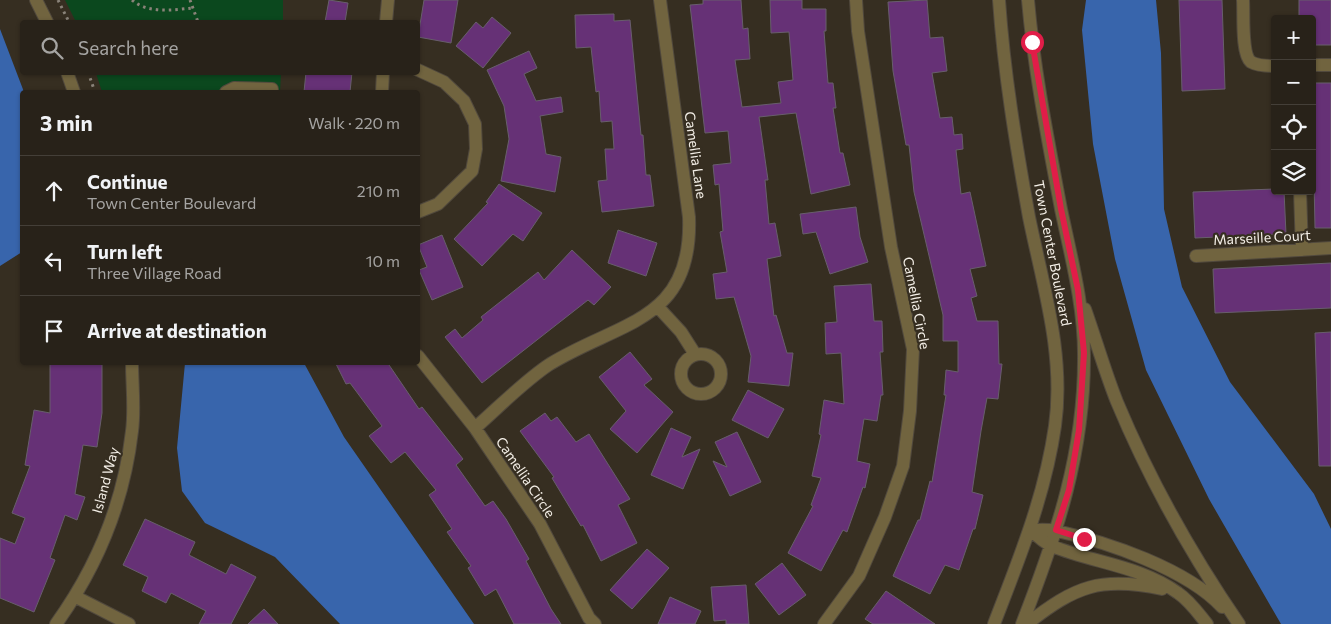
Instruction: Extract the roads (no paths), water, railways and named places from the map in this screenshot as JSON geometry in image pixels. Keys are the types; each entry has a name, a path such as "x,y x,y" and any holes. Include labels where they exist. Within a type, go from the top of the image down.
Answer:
{"street":[{"path":"36,0 46,20"},
{"path":"386,20 388,0"},
{"name":"Camellia Lane","path":"475,428 548,365 588,343 627,327 658,307 668,298 681,273 690,230 660,0"},
{"name":"Camellia Circle","path":"824,624 859,576 903,466 910,412 913,349 891,246 858,31 856,0"},
{"name":"Town Center Boulevard","path":"994,624 1031,530 1046,475 1055,424 1057,354 1028,207 1002,53 999,0"},
{"name":"Town Center Boulevard","path":"1022,624 1051,546 1069,490 1079,430 1084,353 1078,290 1061,209 1032,42 1028,0"},
{"path":"1243,0 1245,53 1251,62 1271,66"},
{"path":"1316,65 1331,65"},
{"path":"420,71 444,82 464,101 474,124 476,149 472,171 438,204 420,211"},
{"path":"68,75 73,90"},
{"path":"382,90 383,75"},
{"path":"230,90 234,88 272,89"},
{"path":"1300,195 1302,250"},
{"name":"Marseille Court","path":"1196,256 1331,248"},
{"path":"1078,290 1117,401 1141,454 1178,529 1239,624"},
{"path":"658,307 681,332 695,354"},
{"name":"Camellia Circle","path":"420,359 475,428 540,524 589,618 595,624"},
{"name":"Island Way","path":"56,624 76,597 96,561 119,494 132,430 132,365"},
{"path":"1031,530 1056,530 1160,565 1187,580 1218,602 1239,624"},
{"path":"1031,530 1051,546 1120,566 1152,579 1178,593 1193,606 1207,624"},
{"path":"1027,624 1057,600 1084,588 1112,582 1148,586 1178,593"},
{"path":"76,597 129,624"}],"water":[{"path":"1086,0 1156,0 1161,53 1164,209 1182,287 1230,382 1314,494 1331,529 1331,624 1281,624 1209,499 1146,370 1115,259 1093,144 1082,30"},
{"path":"0,29 23,90 20,90 20,253 0,266"},
{"path":"185,365 305,365 344,437 474,624 340,624 275,557 205,523 182,491 177,448"}]}
